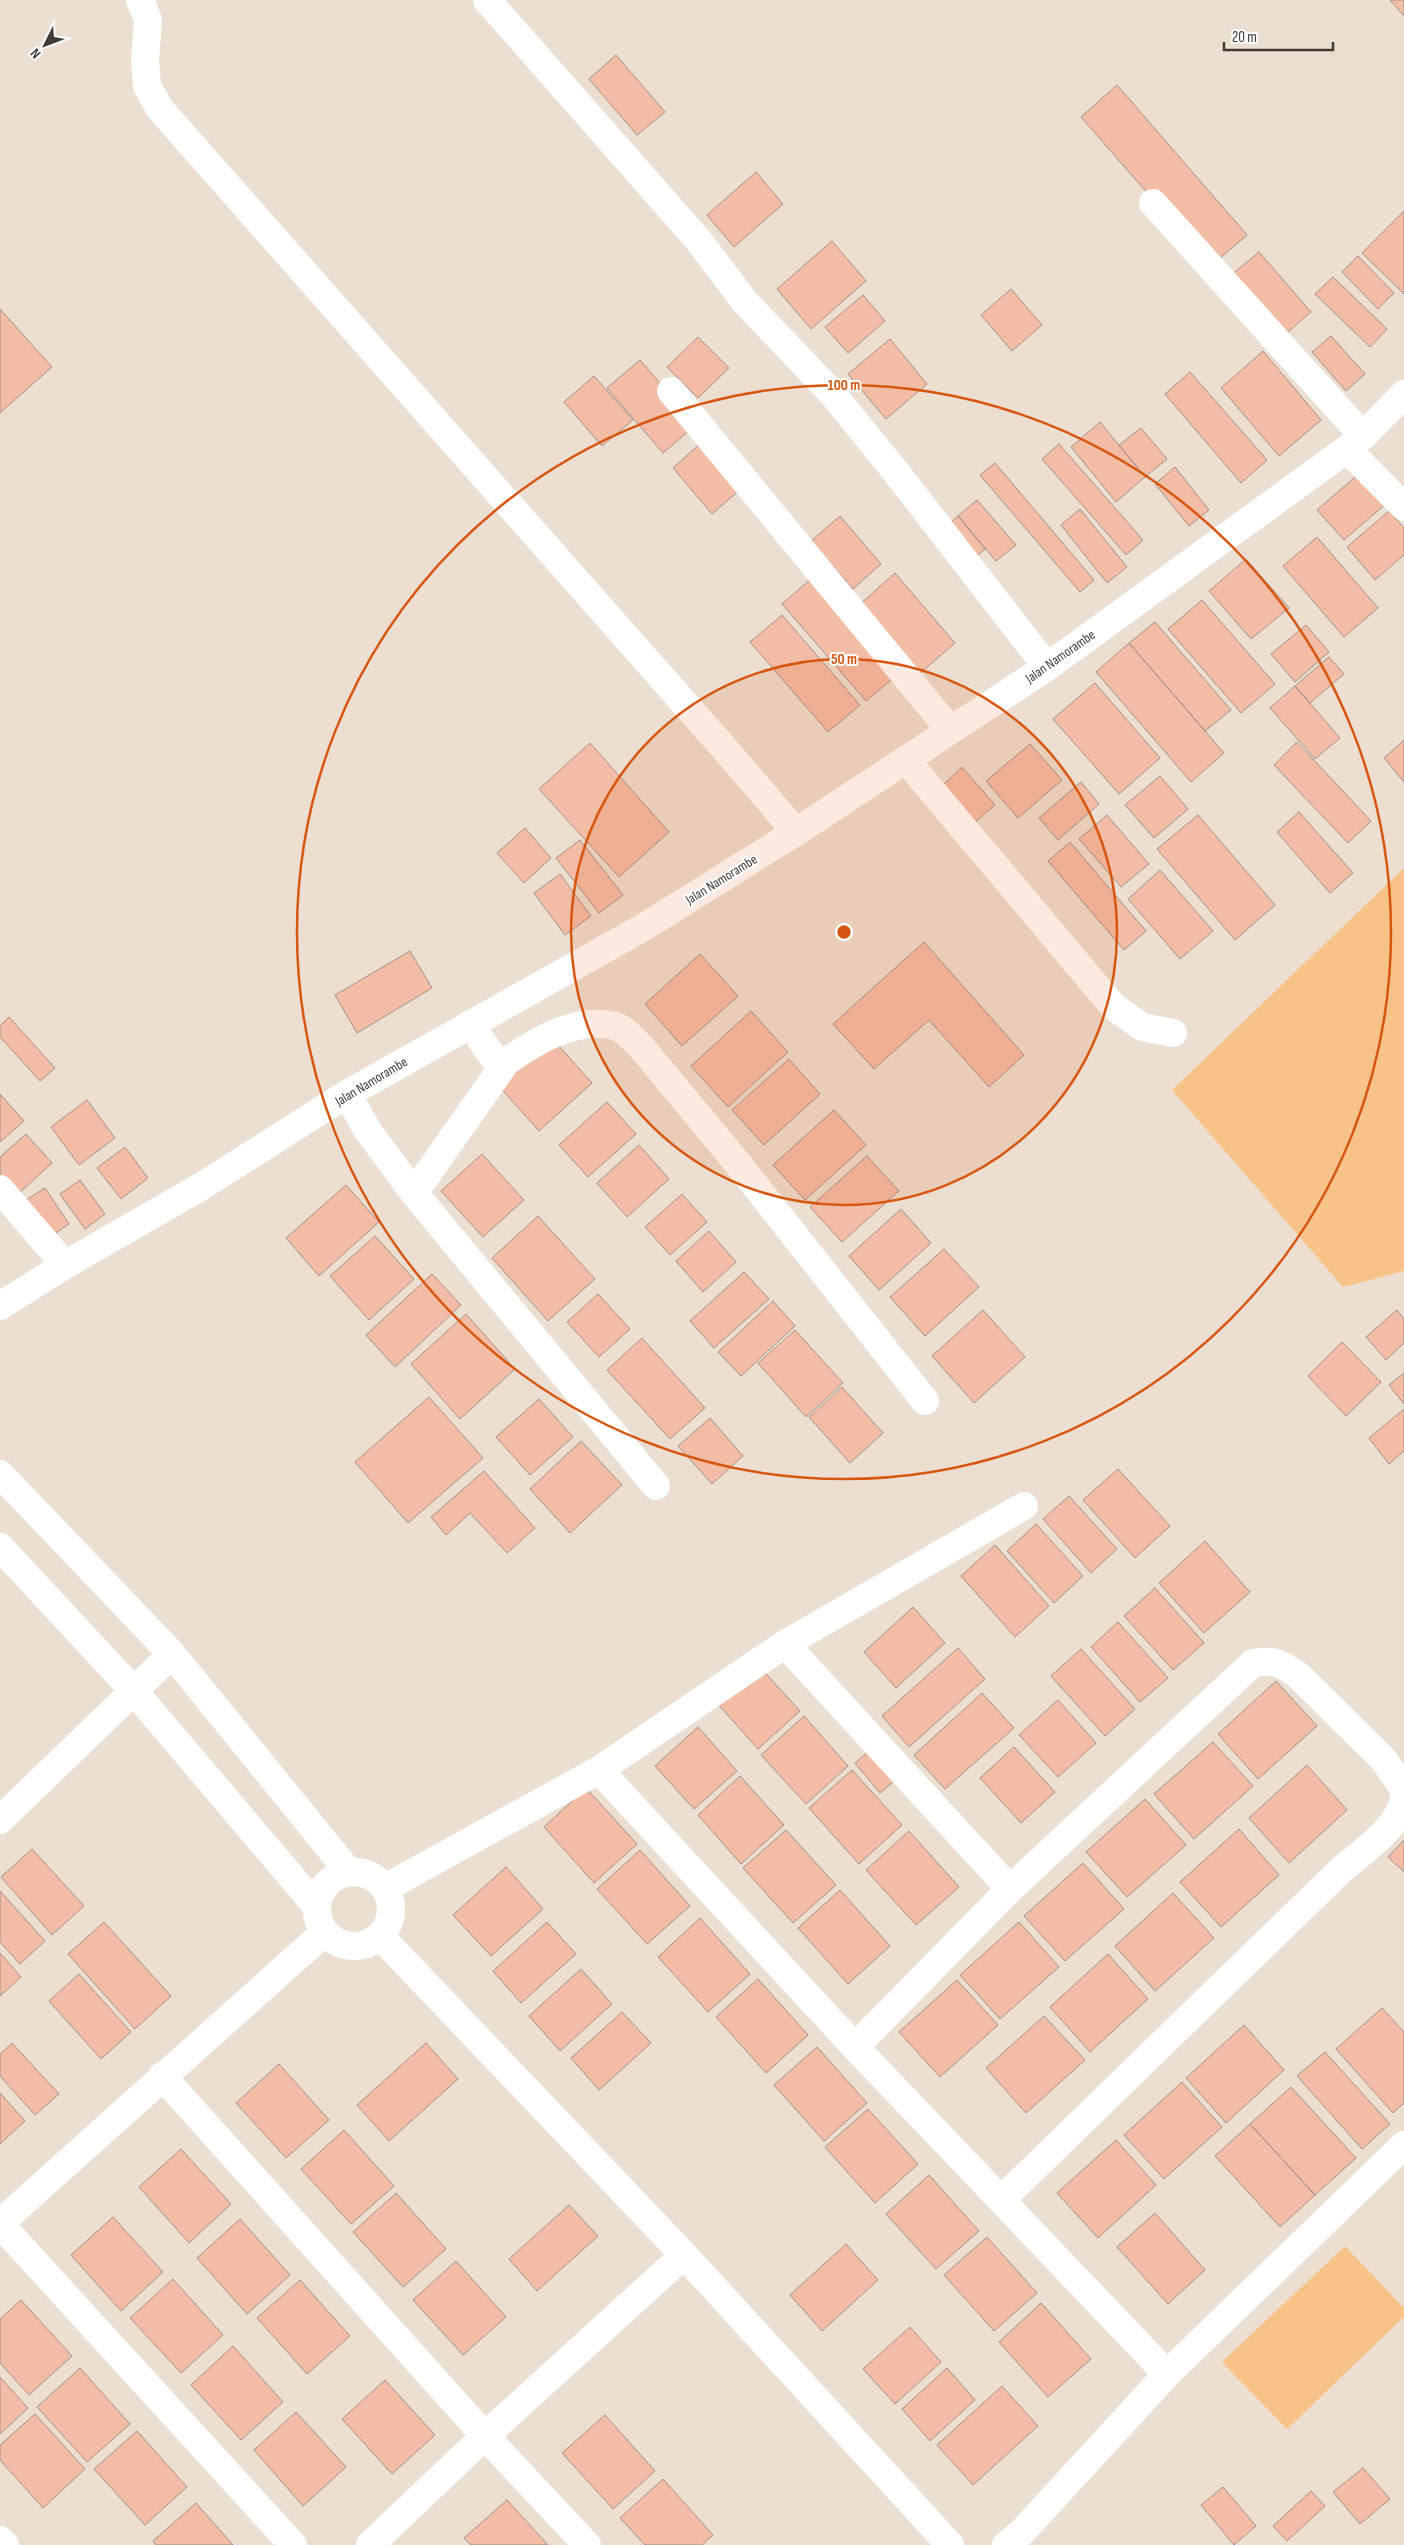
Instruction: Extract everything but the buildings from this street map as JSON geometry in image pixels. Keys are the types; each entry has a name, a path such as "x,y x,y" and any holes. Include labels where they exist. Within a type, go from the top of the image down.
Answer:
{"street":[{"path":"140,0 148,20 145,60 147,86 160,109 796,832"},
{"path":"487,0 699,241 745,302 830,392 896,472 1047,667"},
{"path":"1153,203 1355,442 1404,507"},
{"path":"671,391 950,730"},
{"name":"Jalan Namorambe","path":"0,1306 65,1265 202,1186 347,1094 644,928 796,832 1047,667 1355,442 1404,394"},
{"path":"906,760 1113,1006 1142,1027 1173,1033"},
{"path":"470,1024 494,1057 499,1061 506,1062"},
{"path":"414,1193 506,1062 533,1043 574,1028 597,1024 616,1026 627,1033 642,1048 739,1165 925,1401"},
{"path":"347,1094 368,1131 414,1193 656,1486"},
{"path":"0,1189 65,1265"},
{"path":"0,1474 172,1654 349,1872"},
{"path":"385,1888 599,1770 784,1644 1024,1506"},
{"path":"0,1548 133,1690 321,1920 337,1941 355,1946 372,1942 380,1936 390,1918 390,1898 385,1888 366,1873 349,1872 340,1875 324,1888 321,1920 162,2076 0,2224 293,2545"},
{"path":"784,1644 1010,1889"},
{"path":"0,1820 172,1654"},
{"path":"854,2047 1010,1889 1253,1663 1268,1660 1284,1665 1299,1676 1383,1759 1404,1789"},
{"path":"599,1770 854,2047 1002,2199 1167,2374"},
{"path":"1002,2199 1313,1898 1383,1833 1402,1808 1404,1798"},
{"path":"380,1936 684,2255 950,2545"},
{"path":"162,2076 486,2436 587,2545"},
{"path":"1006,2545 1022,2532 1167,2374 1404,2145"},
{"path":"370,2545 684,2255"},
{"path":"0,2540 5,2545"}],"shaded area":[{"path":"1404,868 1404,1271 1343,1287 1172,1090"},
{"path":"1345,2246 1404,2308 1404,2317 1287,2429 1222,2362"}]}
